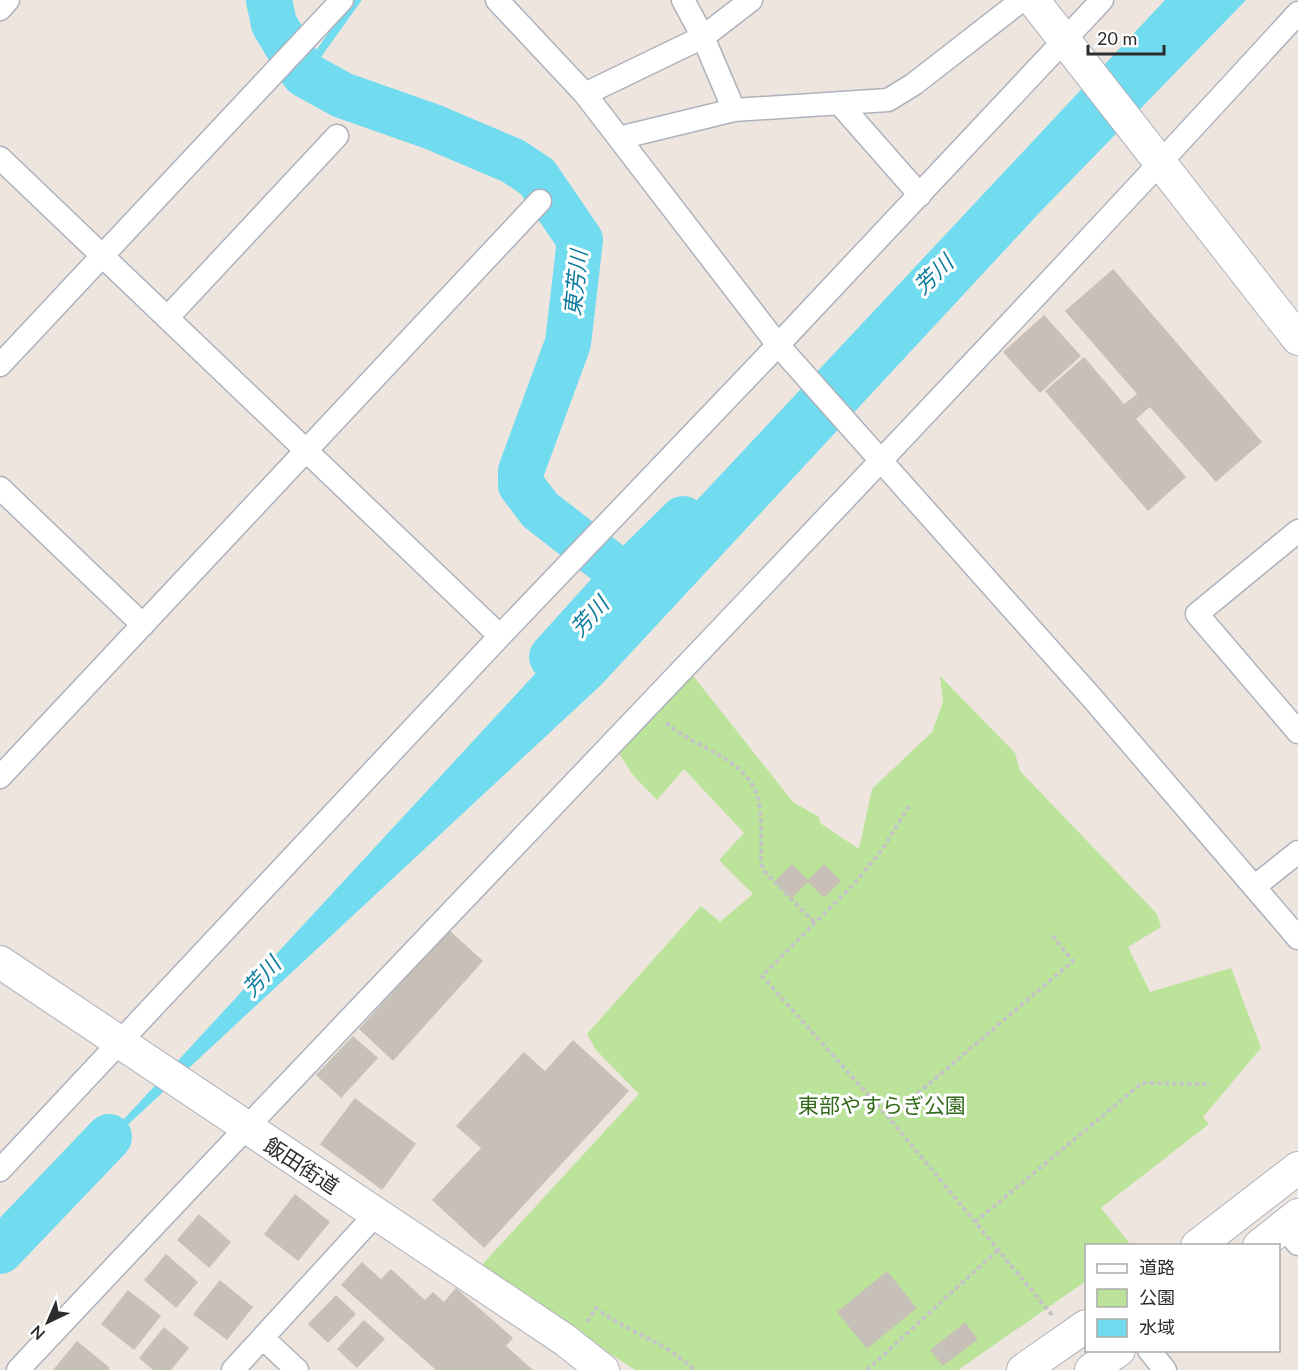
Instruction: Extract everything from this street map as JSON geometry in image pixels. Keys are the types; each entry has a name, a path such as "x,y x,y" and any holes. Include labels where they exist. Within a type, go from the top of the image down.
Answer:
{"street":[{"path":"0,9 8,0"},
{"path":"0,366 342,0"},
{"path":"496,0 585,94 781,348 1093,699 1298,938"},
{"path":"683,0 703,37 734,110"},
{"path":"585,94 703,37 751,0"},
{"path":"619,138 734,110 888,100 914,84 1022,0"},
{"path":"1033,0 1298,339"},
{"path":"0,1170 500,636 781,348 920,195 1069,47 1102,0"},
{"path":"18,1370 245,1128 648,706 1156,159 1298,13"},
{"path":"839,103 920,195"},
{"path":"168,316 336,136"},
{"path":"0,158 308,449 500,636"},
{"path":"0,777 540,201"},
{"path":"0,488 143,625"},
{"path":"1295,539 1197,614 1298,732"},
{"path":"1254,887 1298,852"},
{"name":"飯田街道","path":"0,962 571,1345 603,1370"},
{"path":"1198,1244 1298,1168"},
{"path":"234,1370 376,1214"},
{"path":"1023,1370 1078,1332"},
{"path":"263,1338 297,1370"},
{"path":"1091,1370 1116,1352"},
{"path":"1151,1352 1165,1370"}],"path":[{"path":"648,706 692,741 731,762 753,786 759,802 761,862 764,871 816,924"},
{"path":"909,806 882,850 851,887 762,976 889,1118 998,1250 1078,1332"},
{"path":"889,1118 1072,961 1052,934"},
{"path":"975,1222 1142,1083 1211,1084"},
{"path":"867,1370 998,1250"},
{"path":"571,1345 596,1308 612,1320 659,1341 694,1370"}],"green space":[{"name":"東部やすらぎ公園","path":"690,672 793,802 819,817 820,823 859,849 872,789 932,732 943,702 940,676 1015,753 1020,771 1157,914 1161,927 1128,947 1150,992 1231,968 1261,1048 1203,1117 1209,1124 1101,1208 1130,1244 1085,1244 1085,1282 958,1370 635,1370 480,1267 639,1094 596,1050 587,1034 701,906 720,922 753,894 719,860 744,833 684,769 657,800 632,774 617,750"}],"water":[{"path":"1165,0 1246,0 1041,211 601,685 64,1184 595,609"}],"building":[{"path":"1113,270 1261,442 1216,481 1150,406 1135,419 1185,477 1148,510 1046,391 1084,358 1124,405 1138,394 1066,311"},
{"path":"1044,316 1080,356 1040,392 1004,352"},
{"path":"792,865 808,881 792,897 775,882"},
{"path":"824,865 840,881 824,897 808,881"},
{"path":"449,931 482,961 393,1060 360,1029"},
{"path":"353,1037 377,1058 341,1097 317,1075"},
{"path":"573,1041 628,1091 484,1247 433,1200 482,1148 457,1126 524,1053 545,1072"},
{"path":"355,1099 415,1144 382,1189 321,1144"},
{"path":"295,1195 329,1222 298,1260 265,1234"},
{"path":"199,1215 230,1242 209,1267 178,1240"},
{"path":"166,1255 197,1282 176,1307 145,1280"},
{"path":"362,1263 381,1280 391,1270 425,1301 433,1293 444,1303 456,1289 512,1338 505,1346 532,1370 437,1370 342,1285"},
{"path":"887,1272 916,1308 867,1348 838,1312"},
{"path":"220,1281 252,1307 227,1339 194,1314"},
{"path":"128,1291 160,1316 134,1349 102,1324"},
{"path":"336,1296 355,1314 328,1342 309,1324"},
{"path":"364,1321 384,1339 357,1367 338,1349"},
{"path":"965,1323 977,1339 943,1365 931,1350"},
{"path":"164,1328 188,1348 170,1370 154,1370 140,1358"},
{"path":"77,1342 109,1368 107,1370 54,1370"}],"waterway":[{"name":"東芳川","path":"269,0 274,24 304,74 342,95 433,127 513,161 537,177 580,240 568,343 521,471 521,485 540,510 625,576"},
{"path":"304,74 357,0"},
{"name":"芳川","path":"552,657 625,576 683,519"},
{"name":"芳川","path":"0,1251 109,1137"}]}
